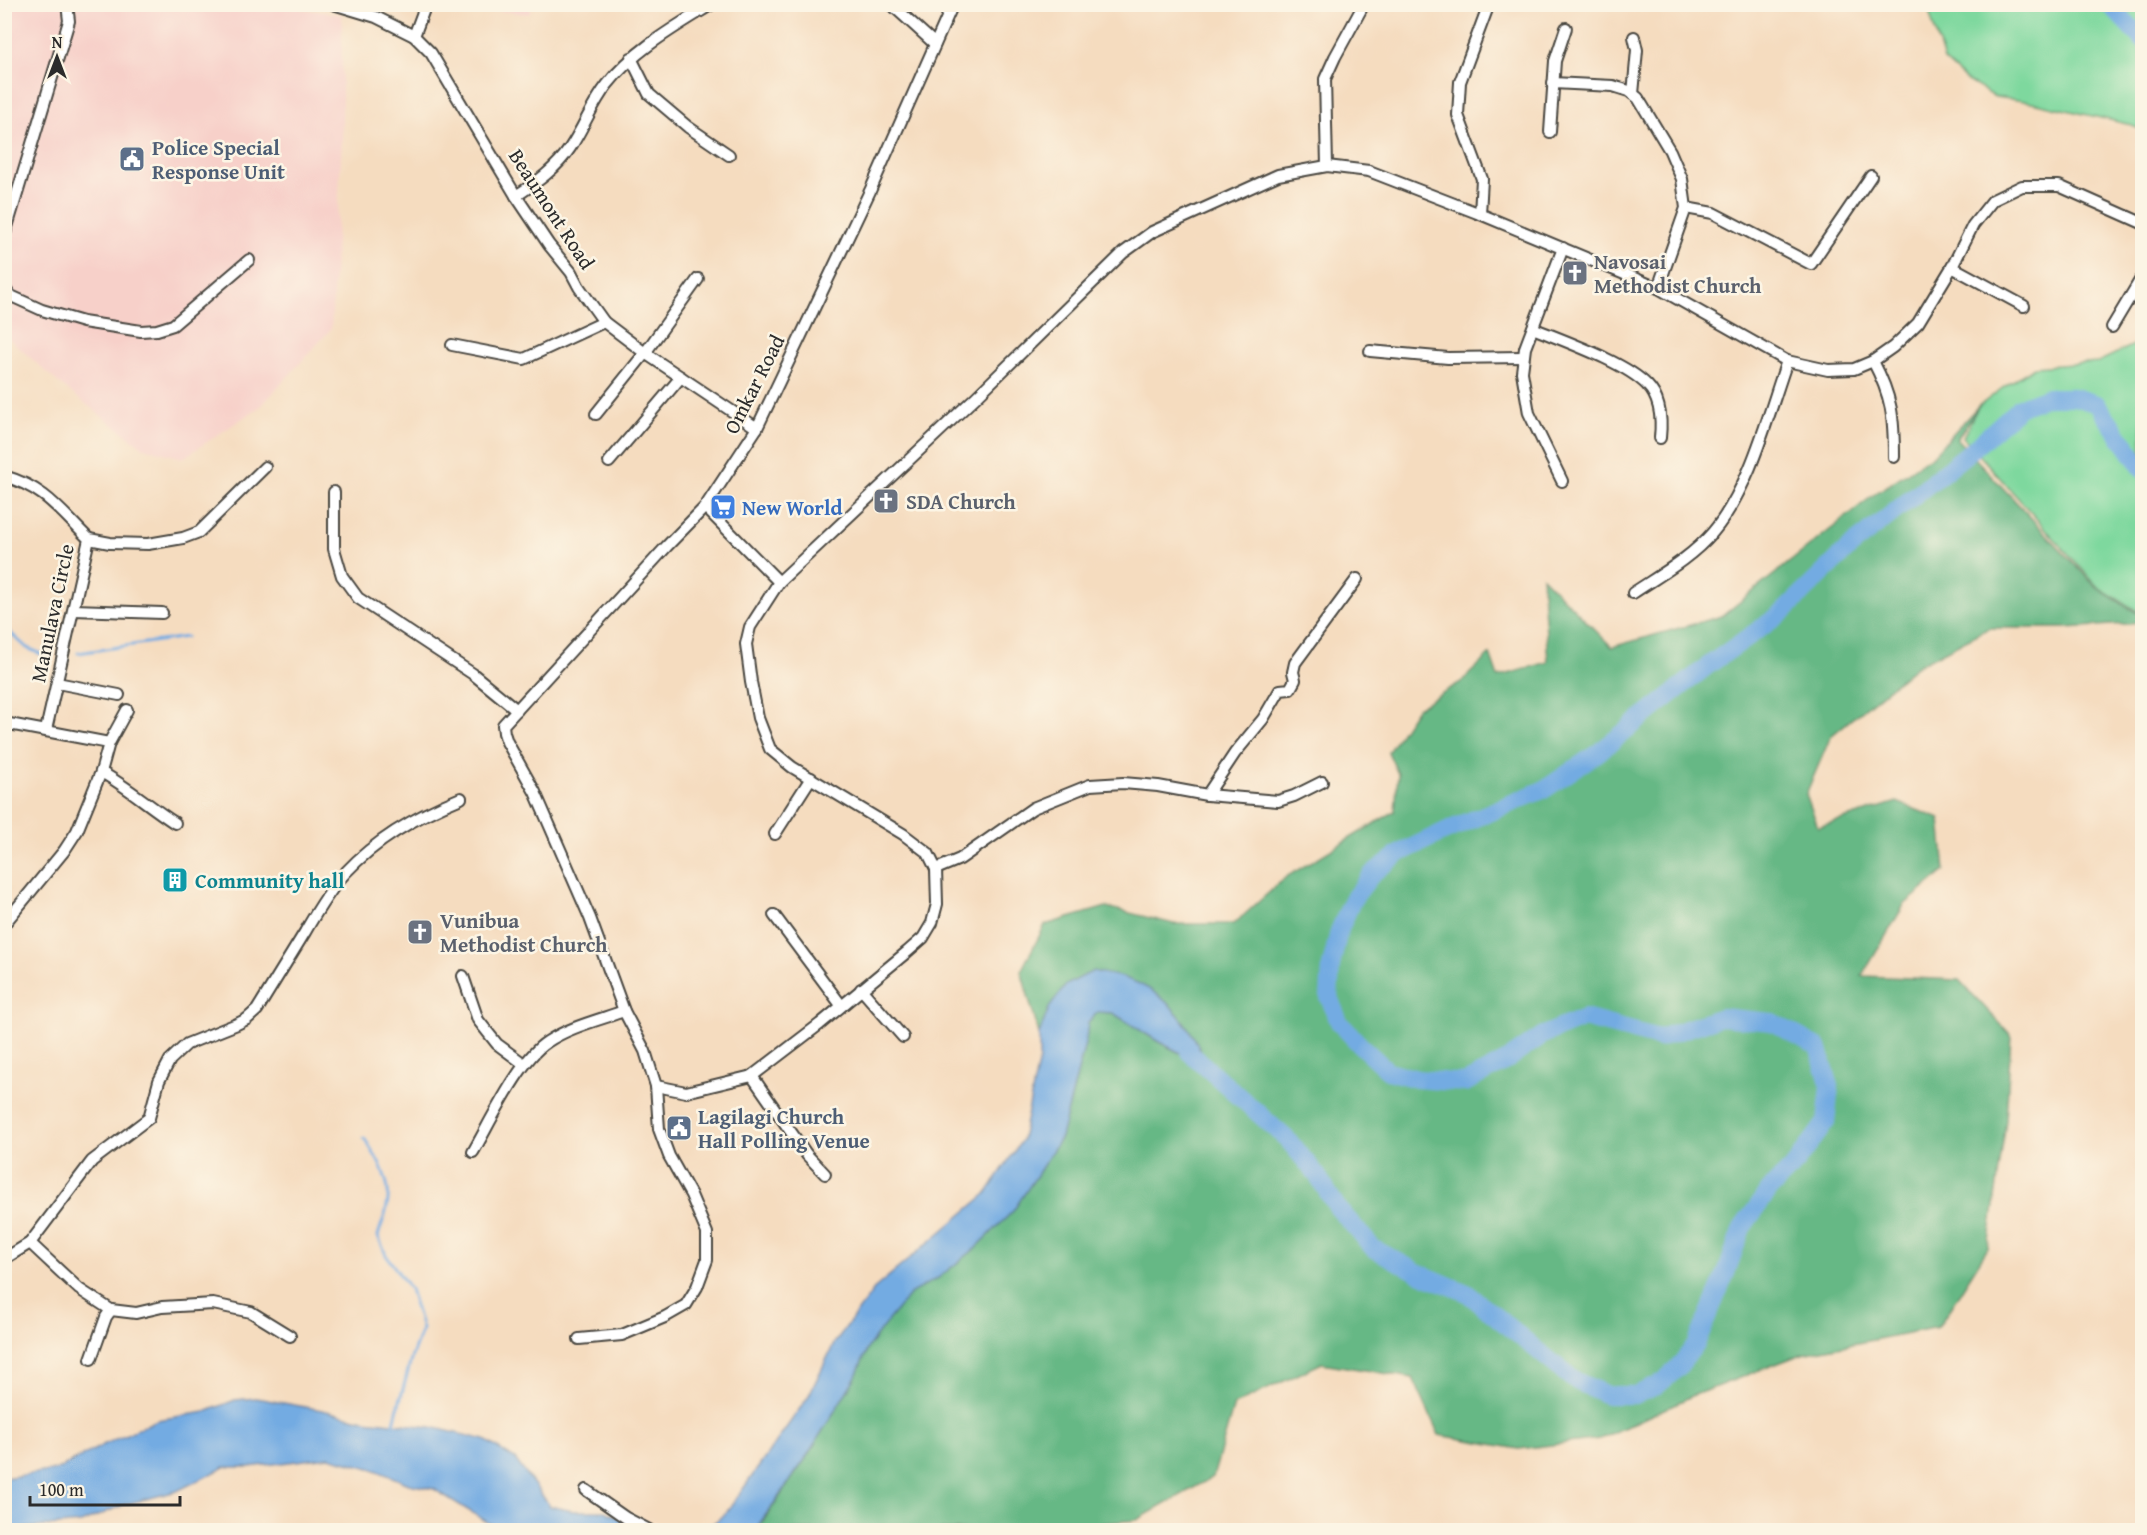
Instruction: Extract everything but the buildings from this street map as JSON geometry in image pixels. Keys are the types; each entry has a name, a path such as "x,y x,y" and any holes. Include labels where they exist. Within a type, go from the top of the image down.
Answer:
{"street":[{"path":"4,237 69,21 67,4"},
{"name":"Beaumont Road","path":"333,4 376,17 414,36 431,53 516,196 549,245 572,272 579,287 604,322 645,353 757,428"},
{"path":"414,36 426,4"},
{"path":"516,196 546,176 570,148 588,113 607,84 631,58 712,4"},
{"path":"891,4 935,44"},
{"name":"Omkar Road","path":"624,1011 590,918 535,792 507,742 503,725 705,507 757,428 870,191 953,4"},
{"path":"1328,166 1325,79 1364,4"},
{"path":"1480,214 1482,180 1458,116 1460,82 1489,4"},
{"path":"1550,132 1555,61 1566,28"},
{"path":"1633,94 1637,50 1634,37"},
{"path":"631,58 649,94 688,127 729,155"},
{"path":"1553,83 1623,88 1638,98 1670,151 1682,180 1686,208 1658,288"},
{"path":"656,1086 686,1092 752,1076 820,1024 922,938 932,923 937,904 936,869 928,853 792,767 770,750 758,718 751,682 746,644 750,627 779,582 976,397 1123,253 1152,232 1278,174 1328,166 1369,171 1658,288 1787,361 1828,370 1854,369 1873,361 1893,347 1918,323 1952,267 1973,225 1993,200 2022,186 2059,186 2142,223"},
{"path":"1686,208 1713,213 1811,264 1871,176"},
{"path":"1562,481 1529,413 1522,372 1523,357 1563,248"},
{"path":"4,287 9,294 42,310 83,322 141,331 157,330 172,326 249,260"},
{"path":"1952,267 2024,306"},
{"path":"2112,327 2142,277"},
{"path":"596,414 645,353 698,279"},
{"path":"452,345 524,359 604,322"},
{"path":"1533,328 1628,370 1648,386 1662,417 1660,438"},
{"path":"1371,351 1448,358 1523,357"},
{"path":"1633,593 1691,554 1713,532 1730,509 1749,472 1787,361"},
{"path":"1873,361 1889,396 1894,421 1894,457"},
{"path":"609,462 681,377"},
{"path":"89,539 110,543 148,544 183,538 199,532 265,467"},
{"name":"Manulava Circle","path":"4,476 41,492 62,510 89,539 46,730"},
{"path":"334,492 334,549 342,576 358,598 473,674 517,710"},
{"path":"705,507 779,582"},
{"path":"1208,795 1235,753 1263,718 1280,690 1290,689 1294,685 1295,663 1357,579"},
{"path":"74,610 162,613"},
{"path":"57,683 119,694"},
{"path":"4,924 64,851 77,831 101,772 109,743 126,710"},
{"path":"4,753 5,723 109,743"},
{"path":"101,772 122,783 175,824"},
{"path":"775,834 811,778"},
{"path":"936,869 960,859 1033,808 1090,785 1123,783 1208,795 1278,801 1322,782"},
{"path":"4,1259 30,1243 92,1161 149,1118 159,1081 170,1060 187,1044 237,1024 257,1010 324,900 345,872 368,851 401,829 431,810 460,798"},
{"path":"774,915 841,1005"},
{"path":"463,976 478,1020 497,1044 524,1064"},
{"path":"861,989 903,1037"},
{"path":"473,1152 524,1064 546,1042 624,1011 645,1051 656,1086 658,1129 707,1233 707,1260 697,1287 686,1305 665,1317 622,1335 579,1339"},
{"path":"752,1076 807,1155 825,1174"},
{"path":"30,1243 79,1289 111,1310 136,1313 162,1307 213,1304 251,1312 290,1336"},
{"path":"91,1359 106,1317 111,1310"},
{"path":"586,1490 626,1518 649,1530"}],"shaded area":[{"path":"270,4 342,15 342,140 331,329 261,406 183,458 144,448 61,385 5,335 5,5"},
{"path":"459,5 533,5 529,14 468,8"}],"green space":[{"path":"1927,5 2142,5 2142,130 2127,124 2032,102 1995,97 1966,80 1944,60"},
{"path":"2142,341 2142,614 2098,587 1963,437 1978,407 2034,367 2098,362"},
{"path":"1980,404 1957,439 2097,588 2142,616 2142,623 2066,628 1989,628 1916,666 1831,736 1806,794 1818,827 1897,802 1940,819 1945,871 1904,905 1862,976 1959,980 2011,1035 2006,1121 1988,1248 1938,1327 1802,1354 1692,1396 1600,1439 1519,1449 1439,1435 1413,1378 1322,1363 1234,1405 1213,1477 1137,1520 1026,1530 757,1530 804,1461 855,1378 869,1346 889,1319 911,1293 938,1278 976,1248 1013,1211 1037,1175 1061,1137 1086,1040 1088,1022 1098,1012 1113,1013 1159,1042 1207,1067 1066,985 1039,1034 1021,971 1045,925 1106,907 1174,924 1234,924 1286,877 1395,811 1398,774 1388,752 1417,708 1461,682 1490,654 1498,677 1548,662 1542,577 1612,647 1722,616 1876,493 1933,455"}],"water":[{"path":"1093,971 1125,978 1157,994 1187,1026 1208,1067 1159,1042 1113,1013 1098,1012 1088,1022 1086,1040 1061,1137 1013,1211 976,1248 938,1278 911,1293 889,1319 869,1346 855,1378 804,1461 755,1530 705,1530 726,1513 808,1397 835,1342 876,1287 986,1194 1022,1140 1039,1059 1039,1034 1049,1008 1066,985"},
{"path":"256,1398 364,1420 431,1427 485,1440 515,1459 550,1506 573,1511 605,1511 647,1530 500,1530 434,1489 409,1484 373,1469 329,1457 249,1467 225,1467 177,1491 123,1505 81,1523 5,1530 5,1478 56,1470 157,1420 205,1412 235,1400"}],"waterway":[{"path":"2109,4 2142,39"},
{"path":"1189,1052 1288,1140 1317,1175 1337,1207 1373,1248 1417,1272 1467,1293 1574,1380 1607,1395 1635,1395 1657,1386 1677,1369 1696,1344 1742,1228 1770,1189 1797,1162 1826,1122 1830,1086 1818,1047 1772,1022 1721,1017 1659,1038 1584,1018 1543,1035 1506,1061 1465,1083 1417,1079 1388,1071 1339,1022 1329,997 1331,966 1339,931 1353,899 1373,873 1400,853 1545,789 1599,752 1706,667 1782,613 1849,548 1973,449 2020,407 2047,397 2074,397 2097,404 2142,468"},
{"path":"4,627 27,648 49,657"},
{"path":"78,653 186,637"},
{"path":"364,1138 387,1183 387,1207 378,1236 386,1255 410,1289 422,1329 412,1356 393,1426"}],"place":[{"name":"Police Special Response Unit","path":"132,159"},
{"name":"Navosai Methodist Church","path":"1575,273"},
{"name":"SDA Church","path":"886,501"},
{"name":"New World","path":"723,507"},
{"name":"Community hall","path":"175,880"},
{"name":"Vunibua Methodist Church","path":"420,932"},
{"name":"Lagilagi Church Hall Polling Venue","path":"679,1128"}]}
